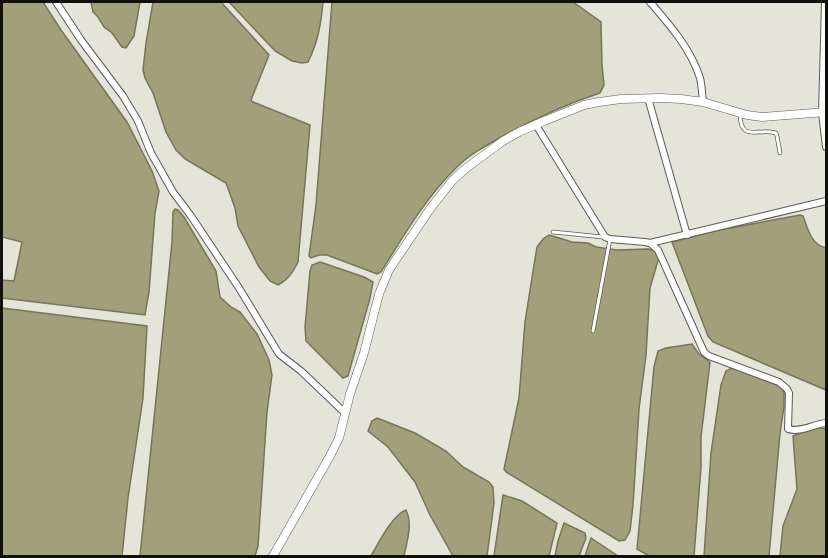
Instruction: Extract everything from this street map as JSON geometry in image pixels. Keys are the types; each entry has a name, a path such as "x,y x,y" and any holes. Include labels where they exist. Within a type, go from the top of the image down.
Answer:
{"street":[{"path":"56,2 123,96 173,192 239,288 279,354 301,371 345,413"},
{"path":"650,2 677,34 694,64 700,81 703,102"},
{"path":"825,2 826,147"},
{"path":"273,556 339,438 383,281 430,208 465,169 503,141 536,125 584,105 621,99 681,99 703,102 762,117 824,113"},
{"path":"648,99 687,235"},
{"path":"536,125 607,238 650,243 826,201"},
{"path":"650,243 658,250 704,352 784,386 789,393 788,429 796,431 815,424 826,423"}],"lane":[{"path":"740,113 743,129 750,132 776,133 780,153"},
{"path":"553,232 607,238 593,331"}],"shaded area":[{"path":"2,2 43,2 127,122 152,171 159,191 145,315 2,298 2,280 14,281 22,242 2,237"},
{"path":"91,2 140,2 134,36 126,48 122,47 112,33 104,27 93,12"},
{"path":"153,2 221,2 269,55 251,100 310,125 298,262 285,281 278,285 270,281 259,267 238,226 235,208 226,183 185,159 176,150 166,132 143,70"},
{"path":"229,2 323,2 318,33 308,62 292,61 275,51"},
{"path":"332,2 573,2 601,22 604,85 600,93 526,124 485,146 462,162 425,204 381,272 377,274 327,255 311,258 309,256 316,205"},
{"path":"175,209 184,217 216,271 220,297 240,312 257,334 269,360 272,375 267,412 258,546 255,556 140,556"},
{"path":"803,216 813,240 826,248 826,390 713,342 708,336 672,242 714,231"},
{"path":"549,235 572,242 588,243 596,247 617,250 648,249 656,251 659,257 650,288 633,505 630,531 625,540 619,541 504,469 519,398 525,322 537,247"},
{"path":"320,262 373,282 348,376 343,378 306,341 310,271 312,265"},
{"path":"2,308 147,326 143,398 122,556 2,556"},
{"path":"692,344 698,353 710,362 701,437 694,556 649,556 637,549 654,367 658,351"},
{"path":"732,368 780,386 784,392 769,556 704,556 711,453 721,385 726,371"},
{"path":"377,418 415,433 446,451 463,467 489,482 493,487 494,503 487,556 453,556 415,482 388,447 368,431 372,421"},
{"path":"816,427 826,429 826,556 780,556 783,526 797,489 793,436"},
{"path":"503,495 522,501 557,523 549,556 494,556"},
{"path":"406,510 409,527 404,556 371,556 391,523"},
{"path":"564,523 585,533 586,538 579,556 555,556"},
{"path":"591,538 618,556 585,556"}]}
